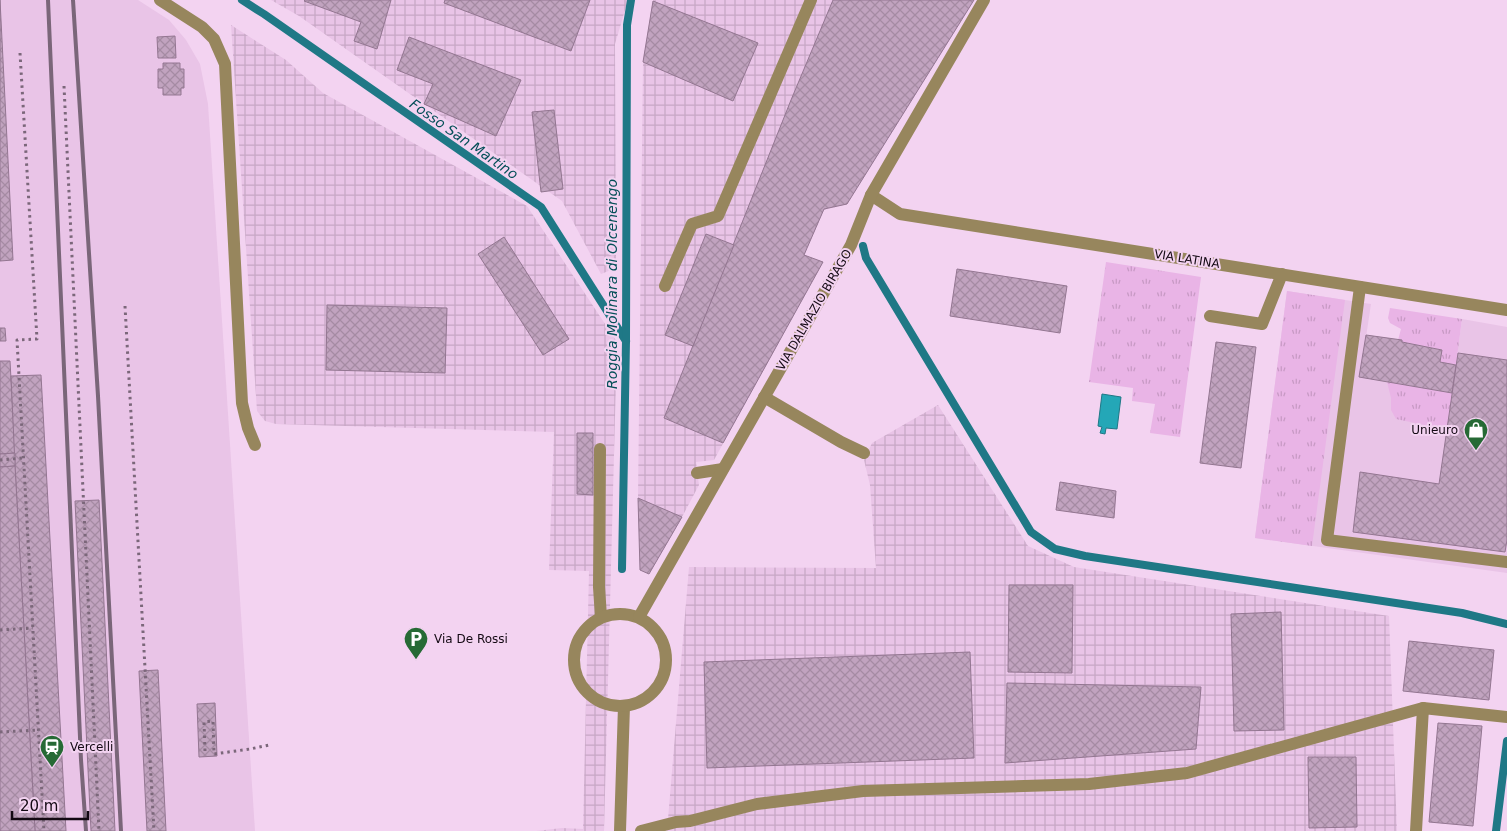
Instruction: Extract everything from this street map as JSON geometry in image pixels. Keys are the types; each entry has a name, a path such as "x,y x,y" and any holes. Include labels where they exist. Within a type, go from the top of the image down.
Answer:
{"street":[{"path":"160,0 202,28 214,39 225,64 242,403 248,428 256,445"},
{"path":"665,286 692,224 718,216 811,0"},
{"name":"VIA DALMAZIO BIRAGO","path":"639,617 851,245 871,196 984,0"},
{"name":"VIA LATINA","path":"871,196 900,214 1507,310"},
{"path":"1210,316 1262,324 1282,274"},
{"path":"1360,287 1327,540 1507,562"},
{"path":"764,398 864,453"},
{"path":"600,449 599,588 601,617"},
{"path":"698,472 723,469"},
{"path":"626,613 639,617 658,632 664,643 666,667 663,678 647,698 636,703 624,706 598,701 579,682 575,669 574,656 582,633 601,617 626,613"},
{"path":"620,831 624,706"},
{"path":"641,831 757,804 863,790 1089,784 1187,773 1423,708 1505,717"},
{"path":"1416,831 1423,708"}],"path":[{"path":"20,53 37,339 17,340 44,831"},
{"path":"64,86 99,831"},
{"path":"125,306 154,831"},
{"path":"0,460 23,458"},
{"path":"0,630 33,628"},
{"path":"205,751 204,722 213,721 214,754 269,745"},
{"path":"0,732 38,730"}],"shaded area":[{"path":"0,0 138,0 169,20 186,40 200,64 208,104 255,831 0,831"},
{"path":"271,0 628,0 615,44 616,268 601,274 562,201 299,16"},
{"path":"653,0 974,0 847,204 824,210 804,255 823,262 714,460 696,462 699,485 682,517 638,498 643,62"},
{"path":"231,25 286,60 323,93 527,206 617,342 604,831 536,831 562,828 583,829 589,571 549,570 554,432 276,424 265,421 257,411"},
{"path":"1287,291 1371,304 1360,377 1452,393 1462,319 1507,327 1507,573 1255,538"},
{"path":"938,405 1028,546 1074,567 1389,616 1397,831 667,831 689,567 876,568 870,485 864,460 872,443"}],"green space":[{"path":"1106,262 1201,277 1180,437 1150,433 1155,404 1132,401 1133,388 1089,382"},
{"path":"1287,291 1345,300 1312,546 1255,538"},
{"path":"1390,308 1462,319 1456,365 1440,362 1442,350 1398,340 1401,329 1390,323 1388,318"},
{"path":"1387,382 1452,393 1448,430 1396,419 1391,410 1391,398"}],"water":[{"path":"1102,394 1121,397 1117,429 1106,428 1105,434 1100,433 1102,427 1098,426"}],"building":[{"path":"0,0 13,260 0,261"},
{"path":"305,0 391,0 377,49 354,41 361,22"},
{"path":"445,0 590,0 571,51 444,3"},
{"path":"833,0 974,0 847,204 824,209 804,255 823,262 723,443 664,418"},
{"path":"653,1 758,43 733,101 643,62"},
{"path":"175,36 176,58 158,58 157,37"},
{"path":"409,37 521,80 496,136 424,104 433,84 397,70"},
{"path":"163,63 180,63 180,69 184,69 184,88 181,88 181,95 163,95 163,88 158,88 158,69 163,69"},
{"path":"554,110 563,189 541,192 532,112"},
{"path":"706,234 734,245 693,346 665,335"},
{"path":"504,237 569,339 543,355 478,254"},
{"path":"957,269 1067,286 1060,333 950,316"},
{"path":"327,305 447,308 445,373 326,370"},
{"path":"0,328 5,328 6,341 0,341"},
{"path":"1366,335 1402,340 1402,342 1442,350 1440,362 1456,365 1452,393 1359,377"},
{"path":"1216,342 1256,347 1241,468 1200,463"},
{"name":"Unieuro","path":"1458,353 1507,360 1507,540 1505,552 1353,532 1360,472 1439,484"},
{"path":"0,361 10,361 15,453 0,454"},
{"path":"41,375 66,831 35,831 11,376"},
{"path":"577,433 593,433 593,495 577,494"},
{"path":"15,453 15,466 0,467 0,454"},
{"path":"15,466 35,831 0,831 0,467"},
{"path":"1060,482 1116,491 1114,518 1056,510"},
{"path":"638,498 682,517 649,574 640,570"},
{"path":"99,500 115,831 91,831 75,501"},
{"path":"1009,585 1073,585 1072,673 1008,672"},
{"path":"1281,612 1284,730 1234,731 1231,614"},
{"path":"1409,641 1494,650 1489,700 1403,691"},
{"path":"970,652 974,758 707,768 704,662"},
{"path":"158,670 166,831 147,831 139,671"},
{"path":"1007,683 1201,687 1196,749 1005,763"},
{"path":"215,703 217,756 199,757 197,704"},
{"path":"1438,723 1482,726 1473,826 1429,822"},
{"path":"1308,757 1356,757 1357,827 1309,828"}],"waterway":[{"name":"Fosso San Martino","path":"242,0 541,207 626,341"},
{"name":"Roggia Molinara di Olcenengo","path":"622,569 626,341 627,25 631,0"},
{"path":"863,246 866,258 1031,532 1055,549 1085,556 1462,613 1507,624"},
{"path":"1496,831 1507,741"}],"railway":[{"path":"48,0 81,760 86,831"},
{"path":"73,0 98,396 121,831"}],"place":[{"name":"Unieuro","path":"1476,451"},
{"name":"Via De Rossi","path":"416,660"},
{"name":"Vercelli","path":"52,768"}]}
